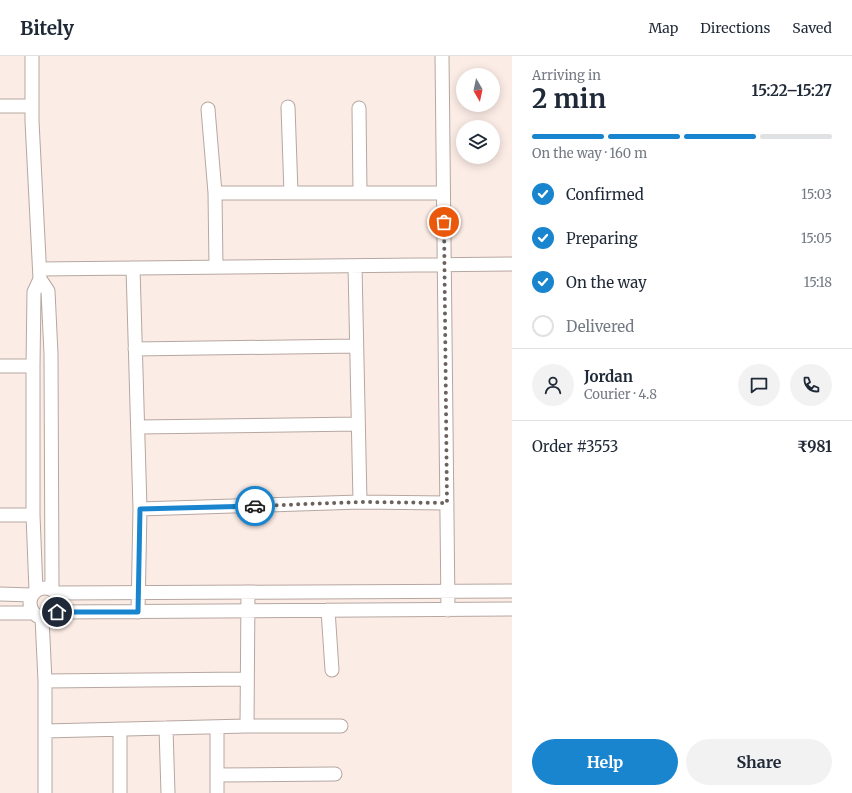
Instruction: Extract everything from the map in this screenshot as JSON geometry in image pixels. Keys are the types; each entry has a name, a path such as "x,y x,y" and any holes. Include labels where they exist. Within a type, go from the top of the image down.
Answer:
{"street":[{"path":"32,56 32,106 40,274 34,292 34,593 30,604 37,615 45,681 45,793"},
{"path":"442,56 448,610"},
{"path":"0,106 32,106"},
{"path":"288,107 291,193"},
{"path":"359,108 360,192"},
{"path":"208,109 215,193 216,267"},
{"path":"215,193 443,193"},
{"path":"40,274 133,268 445,266 512,264"},
{"path":"355,266 360,502"},
{"path":"133,268 134,349 140,509 138,612"},
{"path":"40,274 48,291 51,354 54,592 60,603 57,612"},
{"path":"134,349 356,346"},
{"path":"0,366 33,366"},
{"path":"138,427 358,424"},
{"path":"140,509 360,502 447,503"},
{"path":"0,515 33,515"},
{"path":"0,594 34,593 44,588 54,592 512,591"},
{"path":"247,726 248,592"},
{"path":"0,613 50,617 57,612 512,609"},
{"path":"328,610 332,670"},
{"path":"45,681 247,679"},
{"path":"45,731 217,726 341,726"},
{"path":"217,726 217,793"},
{"path":"166,728 168,793"},
{"path":"120,729 120,793"},
{"path":"217,775 335,774"}],"way so far":[{"path":"255,506 360,502 447,503 444,222"}],"route":[{"path":"57,612 138,612 140,509 255,506"}]}
